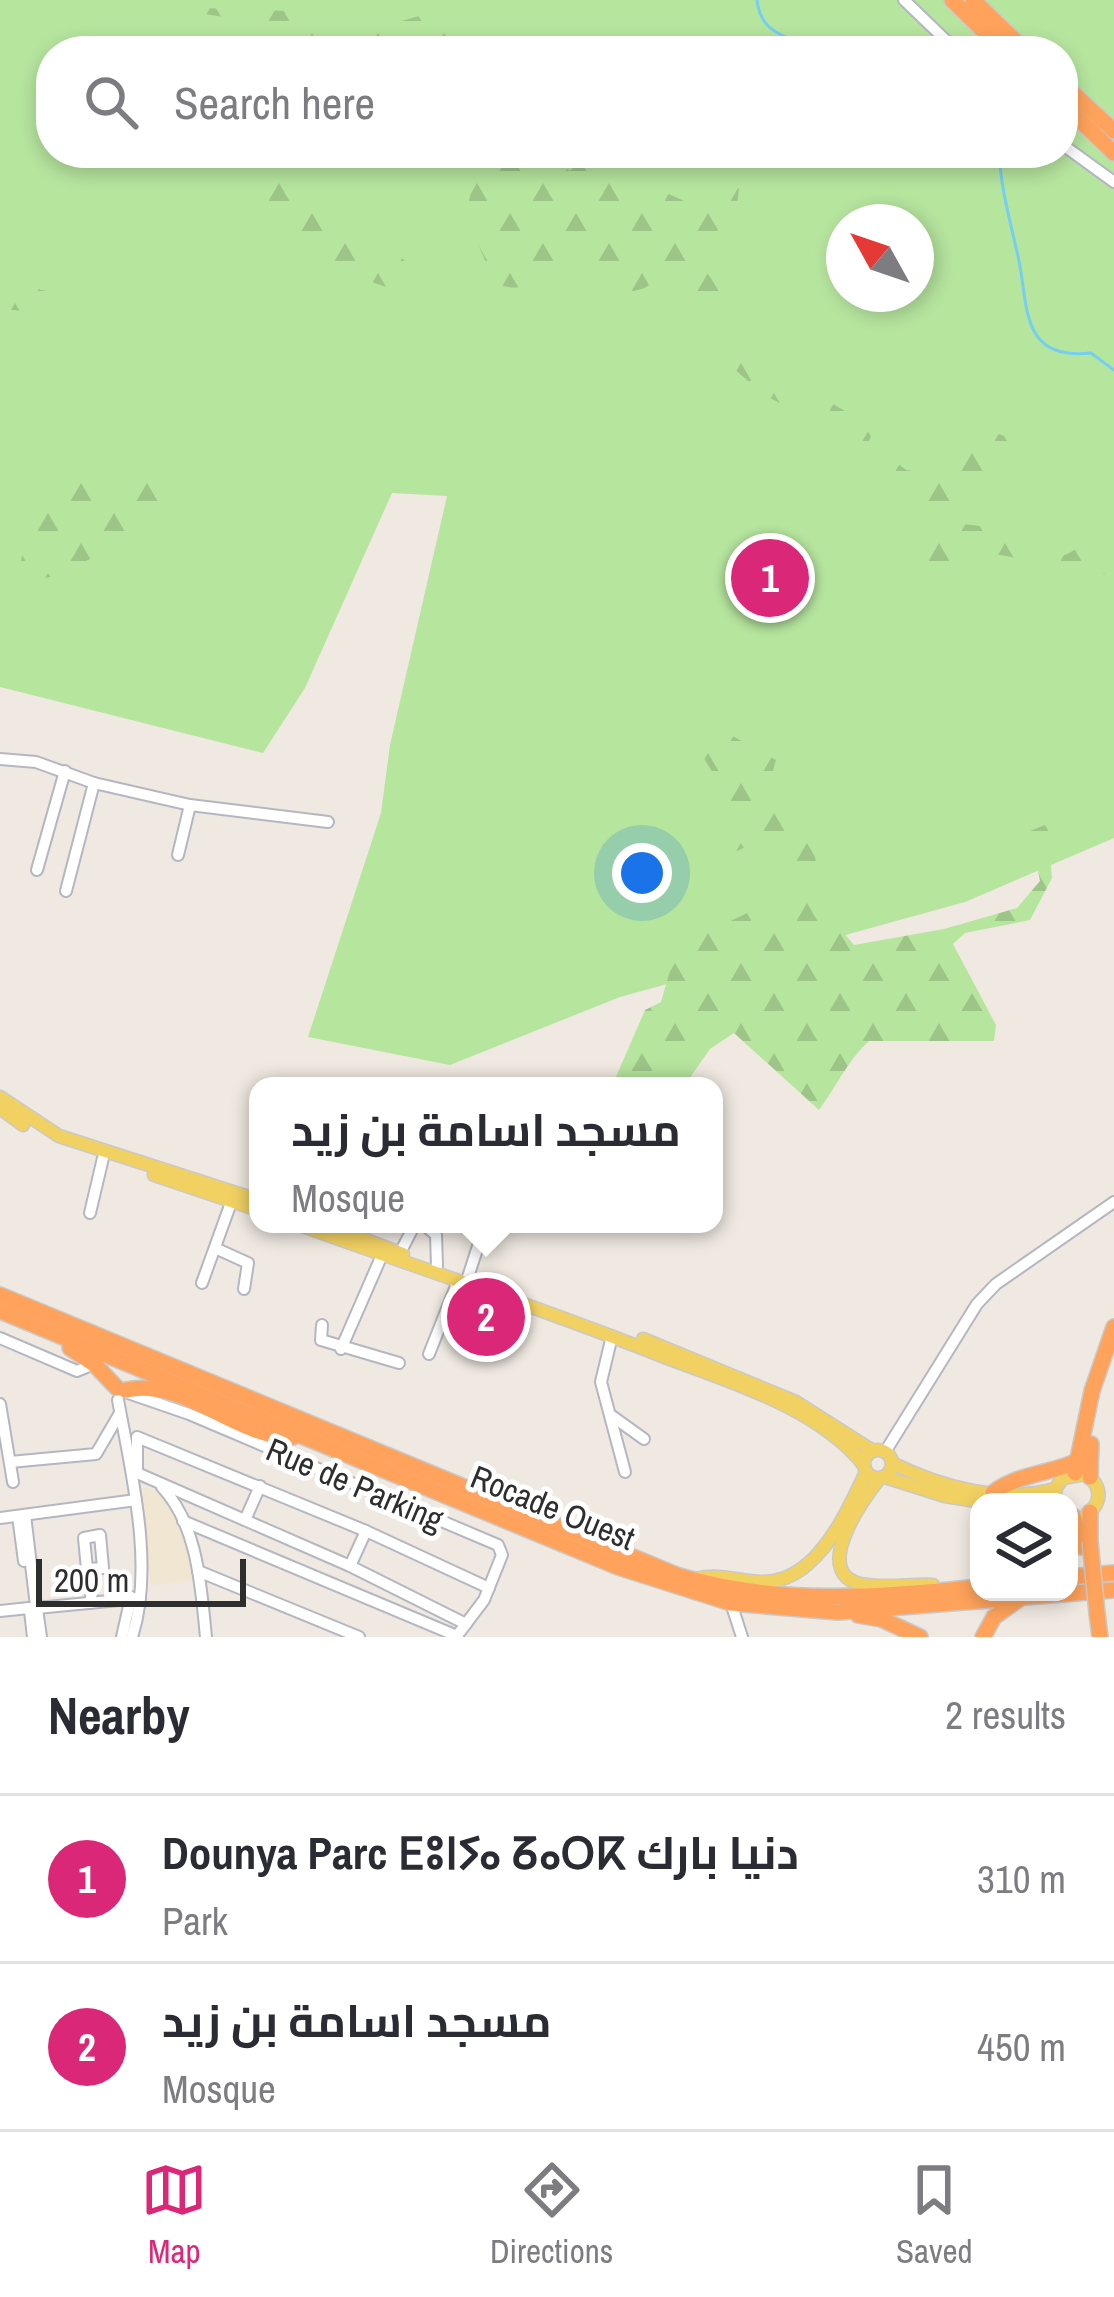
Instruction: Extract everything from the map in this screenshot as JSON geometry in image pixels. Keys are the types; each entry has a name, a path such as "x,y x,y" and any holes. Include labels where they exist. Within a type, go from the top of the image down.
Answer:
{"highway":[{"path":"952,0 989,36"},
{"path":"973,0 1010,36"},
{"path":"1078,97 1114,131"},
{"path":"1078,118 1114,153"},
{"name":"Rocade Ouest","path":"0,1295 465,1490 694,1580 796,1597 970,1588"},
{"name":"Rocade Ouest","path":"0,1311 618,1567 731,1604 838,1612 970,1600"},
{"path":"0,1321 72,1349 94,1364 122,1397 154,1388 272,1436 299,1437"},
{"path":"1100,1637 1093,1614 1083,1508 1092,1391 1114,1327"},
{"path":"1083,1508 1095,1421 1114,1351"},
{"path":"993,1493 1007,1482 1051,1473 1069,1493"},
{"path":"1078,1576 1114,1573"},
{"name":"Rocade Ouest","path":"1078,1592 1114,1590"},
{"path":"983,1637 994,1617 1016,1601"},
{"path":"838,1612 880,1619 920,1637"},
{"path":"1090,1637 1093,1614"}],"main road":[{"path":"0,1096 58,1136 249,1197"},
{"path":"0,1108 40,1135 249,1207"},
{"path":"322,1233 745,1379 796,1402 938,1482 975,1493"},
{"path":"350,1233 463,1279"},
{"path":"485,1286 787,1408 843,1443 873,1473 945,1496 970,1497"},
{"path":"694,1580 718,1576 768,1582 794,1575 829,1538 884,1455"},
{"path":"884,1455 840,1544 838,1559 845,1573 866,1586 929,1585 946,1590"},
{"path":"1056,1493 1063,1478 1073,1493"},
{"path":"1083,1508 1114,1491"}],"street":[{"path":"904,0 941,36"},
{"path":"1078,157 1114,182"},
{"path":"0,759 36,761 94,783 190,805 328,822"},
{"path":"37,870 65,771"},
{"path":"66,891 94,783"},
{"path":"178,855 190,805"},
{"path":"90,1213 103,1159"},
{"path":"202,1283 232,1200"},
{"path":"884,1455 976,1304 996,1284 1114,1202"},
{"path":"400,1252 413,1233"},
{"path":"433,1233 437,1266"},
{"path":"429,1354 484,1233"},
{"path":"215,1248 248,1263 244,1289"},
{"path":"341,1348 382,1255"},
{"path":"322,1324 321,1340 399,1364"},
{"path":"612,1336 601,1382 625,1472"},
{"path":"0,1338 77,1371 94,1364"},
{"path":"10,1462 96,1454 122,1397"},
{"path":"122,1397 136,1500 132,1637"},
{"name":"Rue de Parking","path":"122,1397 189,1414 498,1545 502,1555 489,1588"},
{"path":"0,1407 13,1483"},
{"path":"609,1414 644,1439"},
{"path":"183,1521 457,1636 466,1624 489,1588 366,1531 137,1438 137,1472 350,1566 466,1624"},
{"path":"155,1480 183,1521 198,1571 206,1637"},
{"path":"245,1520 260,1486"},
{"path":"0,1518 136,1500"},
{"path":"22,1516 37,1637"},
{"path":"350,1566 366,1531"},
{"path":"90,1603 96,1569"},
{"path":"198,1571 359,1637"},
{"path":"0,1611 136,1598"},
{"path":"122,1637 136,1598"},
{"path":"731,1604 742,1637"},
{"path":"318,1637 324,1623"}],"shaded area":[{"path":"146,1487 179,1505 192,1581 151,1585 137,1489"}],"green space":[{"path":"0,0 1114,0 1114,838 965,902 620,997 450,1065 308,1037 381,813 390,745 447,496 392,493 305,688 263,753 0,687"},
{"path":"201,8 287,11 362,32 448,8 468,36 274,36 243,20 192,12"},
{"path":"270,168 292,168 404,260 408,269 393,289 305,252 280,235 260,202"},
{"path":"629,168 633,178 691,204 703,204 739,188 736,214 690,255 718,285 725,324 743,352 797,392 825,399 858,419 871,436 862,460 833,432 763,394 731,366 684,291 666,272 645,288 623,294 586,265 522,287 497,283 483,274 488,272 468,213 478,169"},
{"path":"0,273 41,290 102,299 102,305 65,300 29,312 6,309 0,302"},
{"path":"993,432 1004,436 1015,454 963,517 964,524 987,527 1065,555 1090,542 1114,550 1114,576 989,553 921,575 916,571 914,556 926,542 925,518 888,465 896,462 906,470 926,473 947,448"},
{"path":"67,437 91,475 109,480 148,459 166,471 161,499 131,537 60,575 29,581 0,626 0,595 18,573 35,503 48,480 71,461 63,440"},
{"path":"682,722 727,733 776,760 773,791 782,804 808,822 826,912 854,945 944,929 1017,908 1040,881 1030,831 1114,797 1114,807 1048,835 1052,878 1030,920 965,933 953,944 996,1025 994,1041 869,1041 819,1110 734,1033 710,1049 690,1077 616,1077 645,1010 661,1002 674,957 710,931 794,890 793,858 761,840 726,856 721,849 743,823"}],"waterway":[{"path":"757,0 764,21 784,36"},
{"path":"1001,168 1027,310 1039,339 1068,353 1091,353 1114,370"}],"place":[{"name":"Dounya Parc ⴹⵓⵏⵢⴰ ⵒⴰⵔⴽ دنيا بارك","path":"770,578"},
{"name":"مسجد اسامة بن زيد","path":"486,1317"}]}
